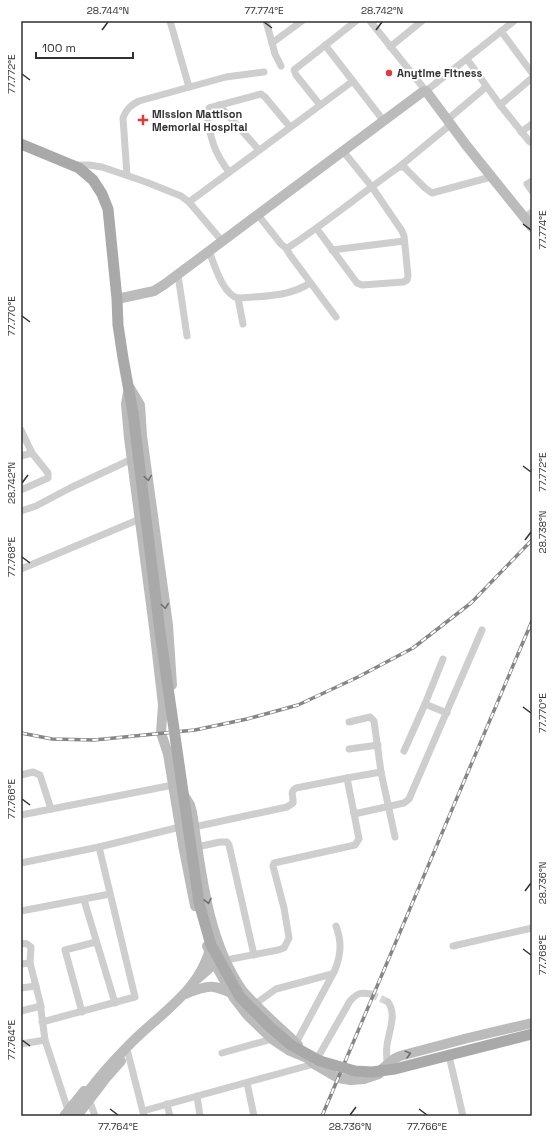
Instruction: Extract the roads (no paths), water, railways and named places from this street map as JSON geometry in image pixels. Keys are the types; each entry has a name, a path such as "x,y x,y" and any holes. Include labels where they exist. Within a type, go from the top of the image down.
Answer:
{"main road":[{"path":"21,144 79,168 93,180 102,194 108,209 117,299 118,325 133,413 159,624 199,903 211,945 240,997 254,1013 290,1045 320,1061 355,1071 372,1072 395,1069 532,1034"}],"street":[{"path":"170,21 189,87"},
{"path":"267,21 275,54 281,66"},
{"path":"272,44 302,21"},
{"path":"320,105 296,75 294,70 356,21"},
{"path":"370,21 426,91 491,177 528,215 532,227"},
{"path":"117,299 154,290 178,275 383,120 426,91 514,21"},
{"path":"390,47 420,22"},
{"path":"501,31 532,73"},
{"path":"325,45 383,120"},
{"path":"467,59 486,88 521,132 532,143"},
{"path":"127,175 123,118 124,113 131,105 139,101 234,75 264,72"},
{"path":"500,105 532,78"},
{"path":"189,202 353,81"},
{"path":"286,248 317,229 399,167 486,88"},
{"path":"229,172 213,147 206,116 209,108 219,104 260,94 265,97 290,127"},
{"path":"219,104 259,150"},
{"path":"521,132 532,124"},
{"path":"317,229 357,283 403,282 407,280 408,276 402,231 372,187 343,151"},
{"path":"72,165 89,165 127,175 173,192 189,202 222,241"},
{"path":"399,167 402,166 405,168 432,193 491,177"},
{"path":"532,181 527,184 532,191"},
{"path":"258,215 281,244 286,248 336,317"},
{"path":"332,250 404,241"},
{"path":"209,251 223,284 232,296 238,298 291,292 302,288 310,282"},
{"path":"178,275 187,336"},
{"path":"238,298 243,324"},
{"path":"129,386 126,404 163,705 161,733 168,754 191,887 199,923 209,952 234,998 248,1016 272,1039 338,1078 345,1080 343,1079 351,1080 376,1074 394,1073 532,1039"},
{"path":"129,386 140,404 142,436 168,630 172,689 168,701 163,705"},
{"path":"21,430 32,454 48,473 48,478 21,490"},
{"path":"21,456 32,454"},
{"path":"21,511 36,506 70,488 132,459"},
{"path":"21,569 140,519"},
{"path":"354,814 404,803 409,799 482,630"},
{"path":"404,751 443,659"},
{"path":"425,704 447,713"},
{"path":"349,722 372,718 375,725 381,772 395,837"},
{"path":"349,749 378,745"},
{"path":"21,775 33,772 40,775 51,809"},
{"path":"194,827 287,807 293,803 292,793 296,788 381,772"},
{"path":"67,1114 120,1050 168,1003 215,964 225,958 284,948 289,938 284,908 273,866 274,863 355,845 359,839 347,778"},
{"path":"21,815 173,786"},
{"path":"173,786 190,805 201,870 213,926 225,958 242,990 296,1043 311,1061"},
{"path":"21,862 99,847 180,827"},
{"path":"197,847 220,842 227,842 229,845 254,954"},
{"path":"42,1022 134,998 136,995 99,847"},
{"path":"21,911 110,894"},
{"path":"84,900 115,1003"},
{"path":"296,1043 340,958 341,952 339,934 336,926"},
{"path":"453,946 532,928"},
{"path":"82,1012 65,950 96,942"},
{"path":"21,943 27,944 30,947 30,963 41,1006 44,1040 67,1114"},
{"path":"67,1114 127,1048 185,994 198,976 209,954 211,945"},
{"path":"21,964 30,963"},
{"path":"255,1004 276,989 332,974"},
{"path":"77,1116 89,1099 128,1052 169,1011 184,999 209,984 234,975"},
{"path":"21,988 36,986"},
{"path":"185,994 210,986 240,997"},
{"path":"128,1052 144,1113 167,1104 247,1083 311,1061 356,994 362,992 371,994"},
{"path":"388,1002 392,1010 391,1027 387,1046 388,1064"},
{"path":"21,1011 41,1006"},
{"path":"376,1074 400,1056 532,1023"},
{"path":"222,1053 272,1039"},
{"path":"21,1044 44,1040"},
{"path":"450,1060 463,1116"},
{"path":"247,1083 254,1116"},
{"path":"197,1096 200,1116"},
{"path":"89,1099 95,1116"},
{"path":"167,1104 170,1116"}],"tunnel":[{"path":"371,994 388,1002"}],"railway":[{"path":"21,733 52,739 94,740 195,730 247,719 298,705 358,677 413,648 471,603 532,540"},
{"path":"322,1116 532,621"}],"place":[{"name":"Anytime Fitness","path":"389,73"},
{"name":"Mission Mattison Memorial Hospital","path":"143,120"}]}
